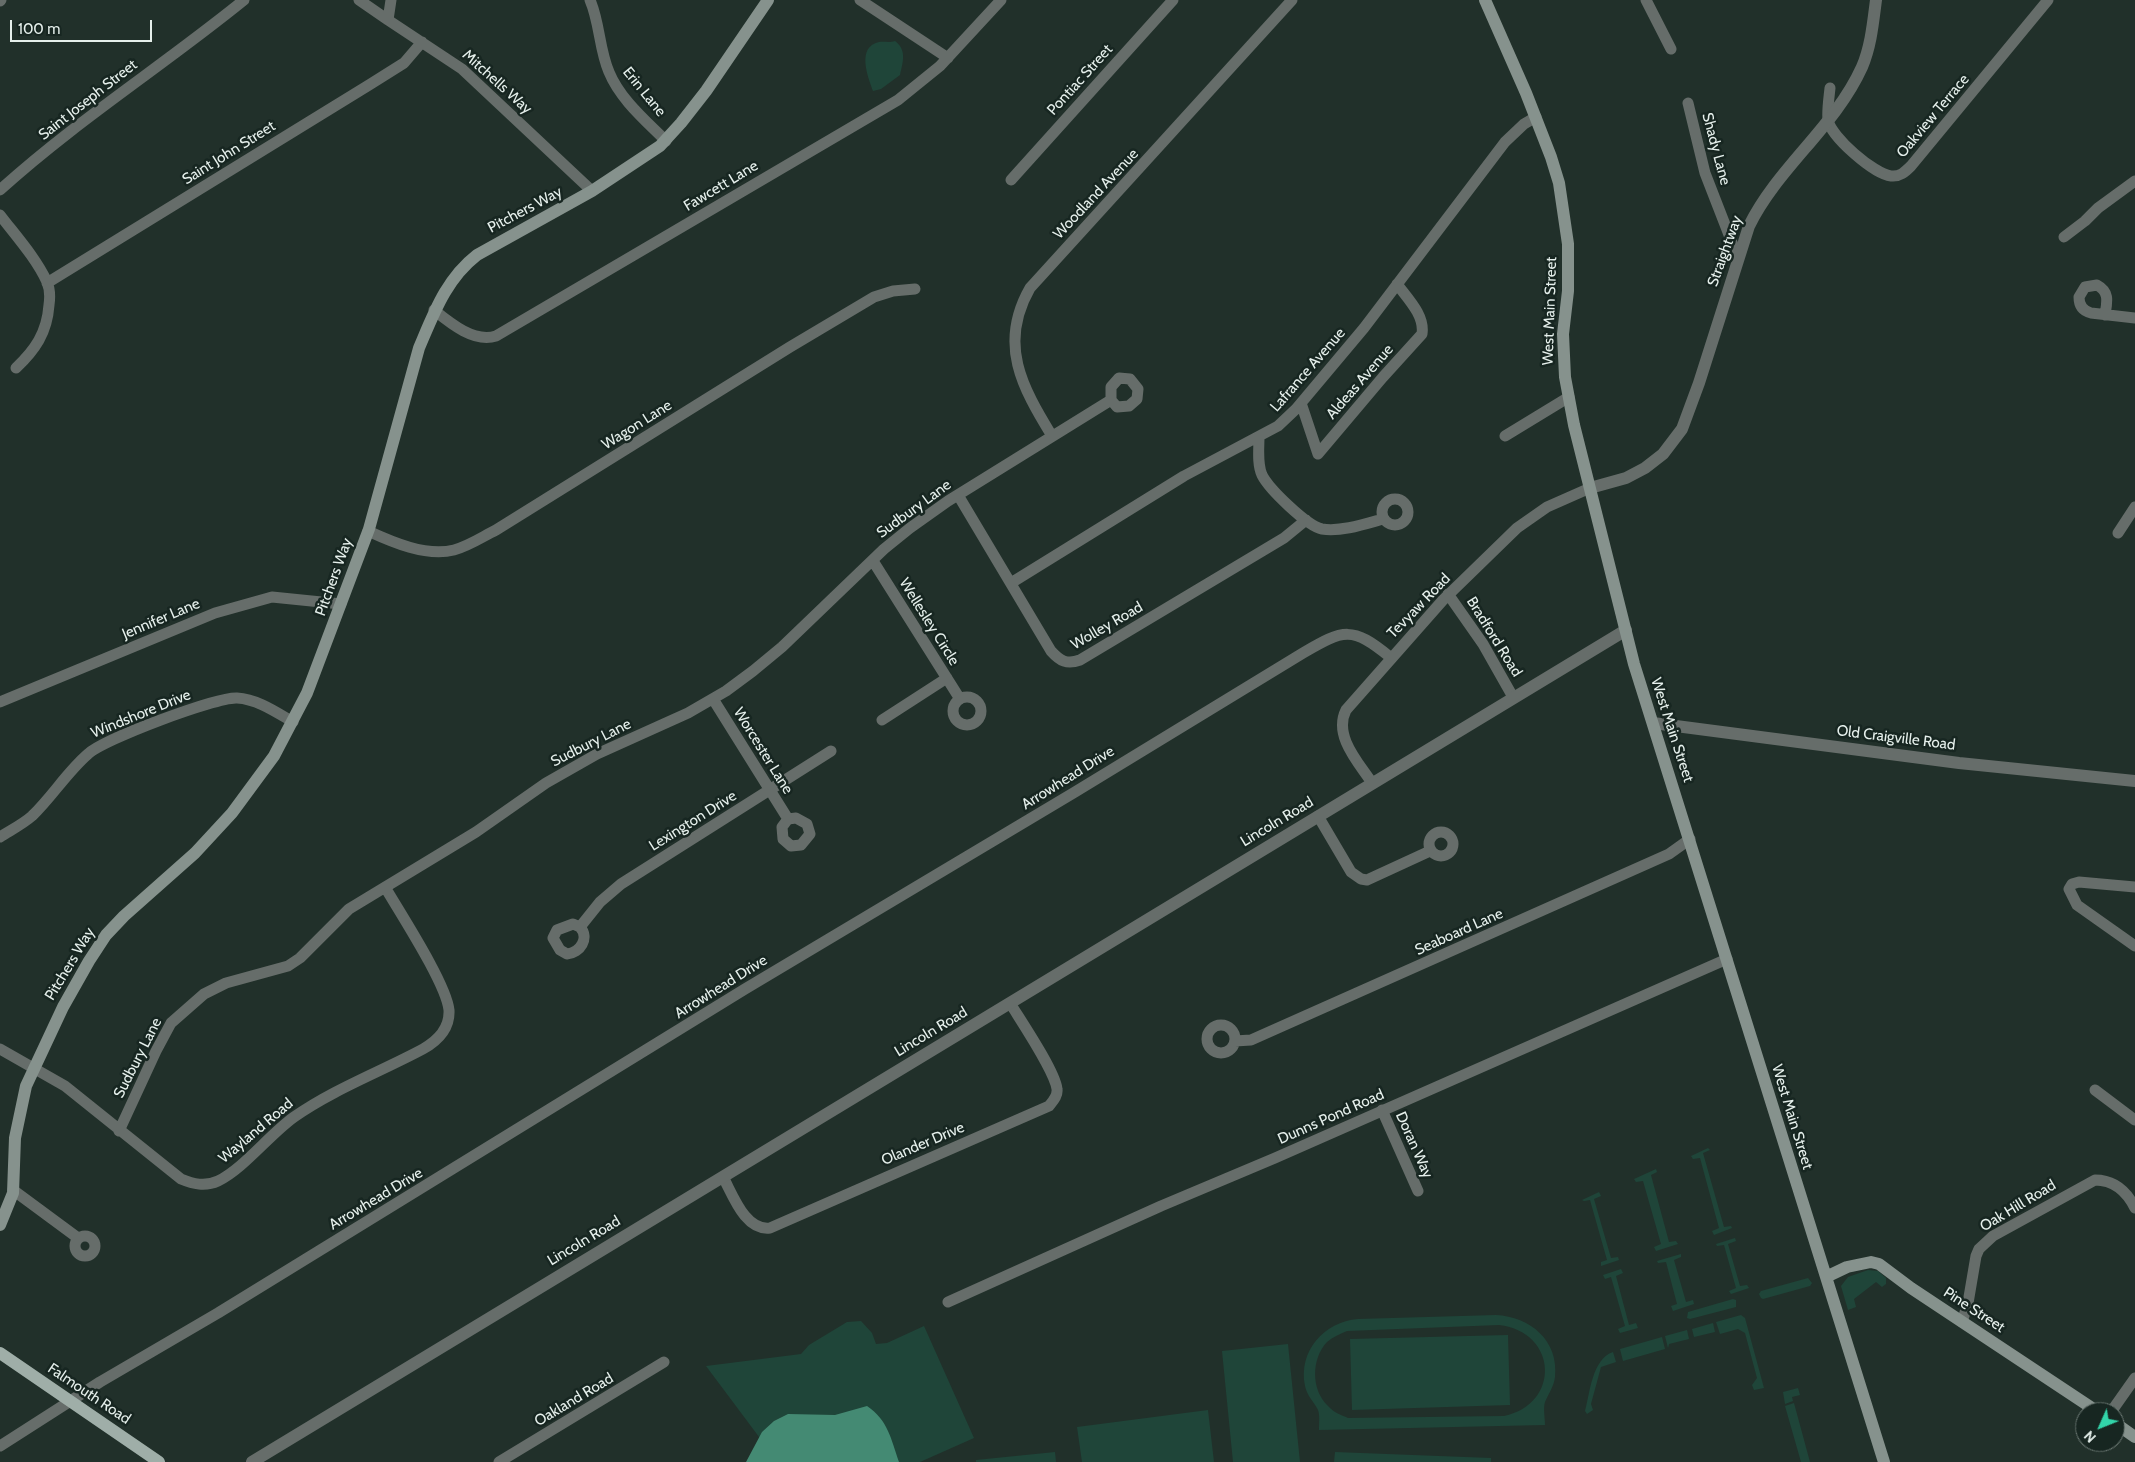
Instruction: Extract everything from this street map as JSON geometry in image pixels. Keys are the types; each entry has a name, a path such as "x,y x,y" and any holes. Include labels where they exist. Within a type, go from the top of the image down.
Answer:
{"main road":[{"name":"Pitchers Way","path":"0,1225 7,1212 13,1190 15,1138 26,1086 68,996 106,935 124,916 195,853 222,825 258,780 293,722 315,675 368,531 413,366 434,310 457,274 477,255 592,191 649,155 666,141 706,90 768,0"},
{"name":"West Main Street","path":"1487,1 1536,117 1556,172 1567,235 1568,278 1563,334 1568,397 1626,630 1726,959 1884,1462"},
{"name":"Pine Street","path":"1826,1277 1847,1267 1871,1262 1879,1264 1911,1288 2083,1402"},
{"name":"Falmouth Road","path":"0,1353 159,1462"}],"street":[{"name":"Saint Joseph Street","path":"0,190 62,139 227,15 244,0"},
{"name":"Mitchells Way","path":"359,0 462,69 592,191"},
{"path":"388,20 391,0"},
{"name":"Erin Lane","path":"590,0 595,13 608,71 628,101 666,141"},
{"path":"860,0 948,58"},
{"name":"Fawcett Lane","path":"434,310 448,321 471,334 485,338 496,336 898,100 948,58 1001,0"},
{"name":"Pontiac Street","path":"1011,180 1173,0"},
{"name":"Woodland Avenue","path":"1052,436 1032,403 1017,367 1015,330 1021,304 1030,288 1292,0"},
{"path":"1646,0 1671,49"},
{"name":"Straightway","path":"1590,488 1636,474 1656,461 1682,429 1696,392 1749,226 1762,202 1828,121 1849,91 1864,61 1873,25 1876,0"},
{"name":"Oakview Terrace","path":"1828,121 1839,139 1869,164 1886,175 1903,174 2048,0"},
{"name":"Saint John Street","path":"47,283 404,63 422,42"},
{"path":"1828,121 1830,88"},
{"name":"Shady Lane","path":"1688,102 1705,173 1738,258"},
{"name":"Lafrance Avenue","path":"1011,583 1176,481 1278,426 1301,403 1364,328 1505,142 1524,124 1536,117"},
{"path":"2064,237 2098,208 2135,181"},
{"path":"0,215 47,283 49,304 44,333 29,355 16,368"},
{"name":"Aldeas Avenue","path":"1301,403 1318,454 1422,334 1423,328 1420,318 1397,284"},
{"name":"Wagon Lane","path":"368,531 387,540 425,550 444,552 465,546 496,530 790,347 874,297 893,291 916,289"},
{"path":"2105,315 2135,318"},
{"path":"1505,436 1568,397"},
{"name":"Sudbury Lane","path":"119,1130 171,1023 204,994 218,986 288,966 300,958 349,910 476,832 535,790 575,765 616,744 688,713 713,699 754,671 910,528 958,495 1110,400"},
{"path":"1259,437 1262,475 1271,488 1306,520 1318,528 1332,529 1383,519"},
{"name":"Tevyaw Road","path":"1372,783 1349,747 1343,733 1342,721 1346,710 1371,684 1390,657 1448,594 1532,516 1567,496 1590,488"},
{"name":"Wolley Road","path":"958,495 1051,651 1060,660 1070,663 1080,660 1284,538 1306,520"},
{"path":"2118,533 2135,507"},
{"name":"Wellesley Circle","path":"872,561 960,699"},
{"name":"Bradford Road","path":"1448,594 1483,644 1513,697"},
{"name":"Jennifer Lane","path":"0,702 215,613 272,597 341,604"},
{"name":"Lincoln Road","path":"252,1462 1626,630"},
{"name":"Arrowhead Drive","path":"0,1446 745,990 1311,648 1340,634 1354,634 1366,639 1390,657"},
{"path":"882,720 947,678"},
{"name":"Windshore Drive","path":"0,837 30,818 87,754 101,744 129,733 196,708 224,699 236,698 258,704 293,722"},
{"name":"Worcester Lane","path":"713,699 788,819"},
{"name":"Old Craigville Road","path":"1653,723 1740,736 1892,753 1959,763 2135,781"},
{"name":"Lexington Drive","path":"580,927 600,902 621,884 831,751"},
{"path":"1318,816 1351,872 1360,879 1367,880 1430,851"},
{"name":"Seaboard Lane","path":"1235,1041 1251,1040 1566,901 1669,854 1690,839"},
{"path":"2135,887 2079,882 2072,884 2069,889 2077,905 2135,946"},
{"name":"Wayland Road","path":"0,1050 34,1067 65,1086 181,1179 194,1184 210,1184 236,1169 285,1124 320,1100 437,1041 447,1023 448,1004 438,980 385,887"},
{"name":"Dunns Pond Road","path":"948,1302 1161,1206 1726,959"},
{"name":"Olander Drive","path":"722,1177 751,1222 761,1228 770,1228 1049,1106 1055,1098 1057,1087 1049,1068 1010,1003"},
{"path":"2094,1090 2135,1120"},
{"name":"Doran Way","path":"1382,1110 1418,1192"},
{"name":"Oak Hill Road","path":"1962,1322 1968,1303 1976,1256 1979,1249 1993,1236 2095,1180 2106,1181 2119,1188 2128,1196 2135,1208"},
{"path":"13,1190 78,1238"},
{"name":"Oakland Road","path":"499,1462 664,1362"},
{"path":"2118,1402 2135,1378"}],"shaded area":[{"path":"895,41 903,52 900,75 881,89 873,91 866,63 868,50 872,45 879,42"},
{"path":"1708,1148 1710,1150 1703,1153 1724,1227 1731,1226 1732,1228 1714,1235 1712,1231 1719,1228 1700,1158 1693,1159 1691,1156"},
{"path":"1656,1169 1657,1172 1651,1175 1669,1242 1676,1241 1678,1244 1656,1251 1654,1247 1661,1244 1643,1181 1636,1182 1634,1179"},
{"path":"1599,1192 1601,1196 1594,1199 1611,1258 1618,1257 1619,1260 1601,1266 1601,1262 1607,1260 1590,1200 1582,1200"},
{"path":"1735,1238 1736,1241 1728,1244 1740,1286 1747,1285 1749,1288 1731,1294 1729,1291 1736,1288 1724,1245 1717,1246 1716,1244"},
{"path":"1681,1254 1681,1257 1674,1260 1686,1302 1693,1300 1694,1304 1673,1311 1671,1306 1677,1304 1666,1262 1658,1263 1657,1261"},
{"path":"1621,1269 1623,1273 1616,1276 1629,1325 1636,1323 1638,1328 1620,1333 1618,1329 1625,1326 1611,1277 1605,1279 1603,1275"},
{"path":"1868,1270 1878,1271 1886,1278 1886,1284 1882,1287 1876,1282 1854,1299 1856,1307 1848,1310 1841,1286 1848,1277"},
{"path":"1808,1278 1812,1283 1810,1286 1763,1299 1759,1294 1761,1291"},
{"path":"1733,1299 1736,1300 1736,1307 1690,1319 1687,1318 1688,1312"},
{"path":"1496,1315 1520,1320 1531,1326 1547,1342 1555,1364 1555,1377 1544,1404 1545,1425 1319,1430 1318,1410 1305,1386 1304,1373 1306,1361 1316,1340 1324,1332 1346,1321 1358,1319","holes":["1499,1325 1518,1330 1533,1340 1542,1354 1545,1369 1543,1384 1536,1398 1523,1409 1504,1416 1348,1418 1335,1412 1328,1406 1318,1392 1315,1374 1318,1357 1329,1340 1347,1331"]},
{"path":"1741,1315 1745,1318 1764,1388 1754,1390 1752,1385 1757,1378 1745,1333 1738,1329 1720,1334 1716,1322"},
{"path":"861,1321 872,1333 876,1344 887,1343 924,1326 974,1438 920,1462 773,1462 774,1457 706,1366 801,1354 809,1345 847,1322"},
{"path":"1713,1323 1715,1332 1694,1337 1692,1329"},
{"path":"1687,1330 1689,1339 1669,1344 1668,1348 1665,1336"},
{"path":"1508,1335 1510,1405 1352,1410 1350,1339"},
{"path":"1662,1337 1665,1349 1623,1361 1620,1349"},
{"path":"1288,1344 1300,1462 1233,1462 1222,1351"},
{"path":"1613,1352 1616,1362 1601,1367 1591,1404 1593,1410 1587,1414 1585,1411 1596,1369 1606,1356"},
{"path":"1798,1388 1800,1395 1792,1397 1793,1401 1785,1404 1783,1392"},
{"path":"1794,1403 1810,1462 1801,1462 1785,1406"},
{"path":"867,1406 880,1417 884,1424 899,1462 746,1462 762,1432 774,1421 788,1414 835,1415"},
{"path":"1208,1410 1214,1462 1082,1462 1077,1427"},
{"path":"1055,1452 1056,1462 976,1462 976,1460"},
{"path":"1335,1452 1491,1458 1491,1462 1334,1462"}]}
